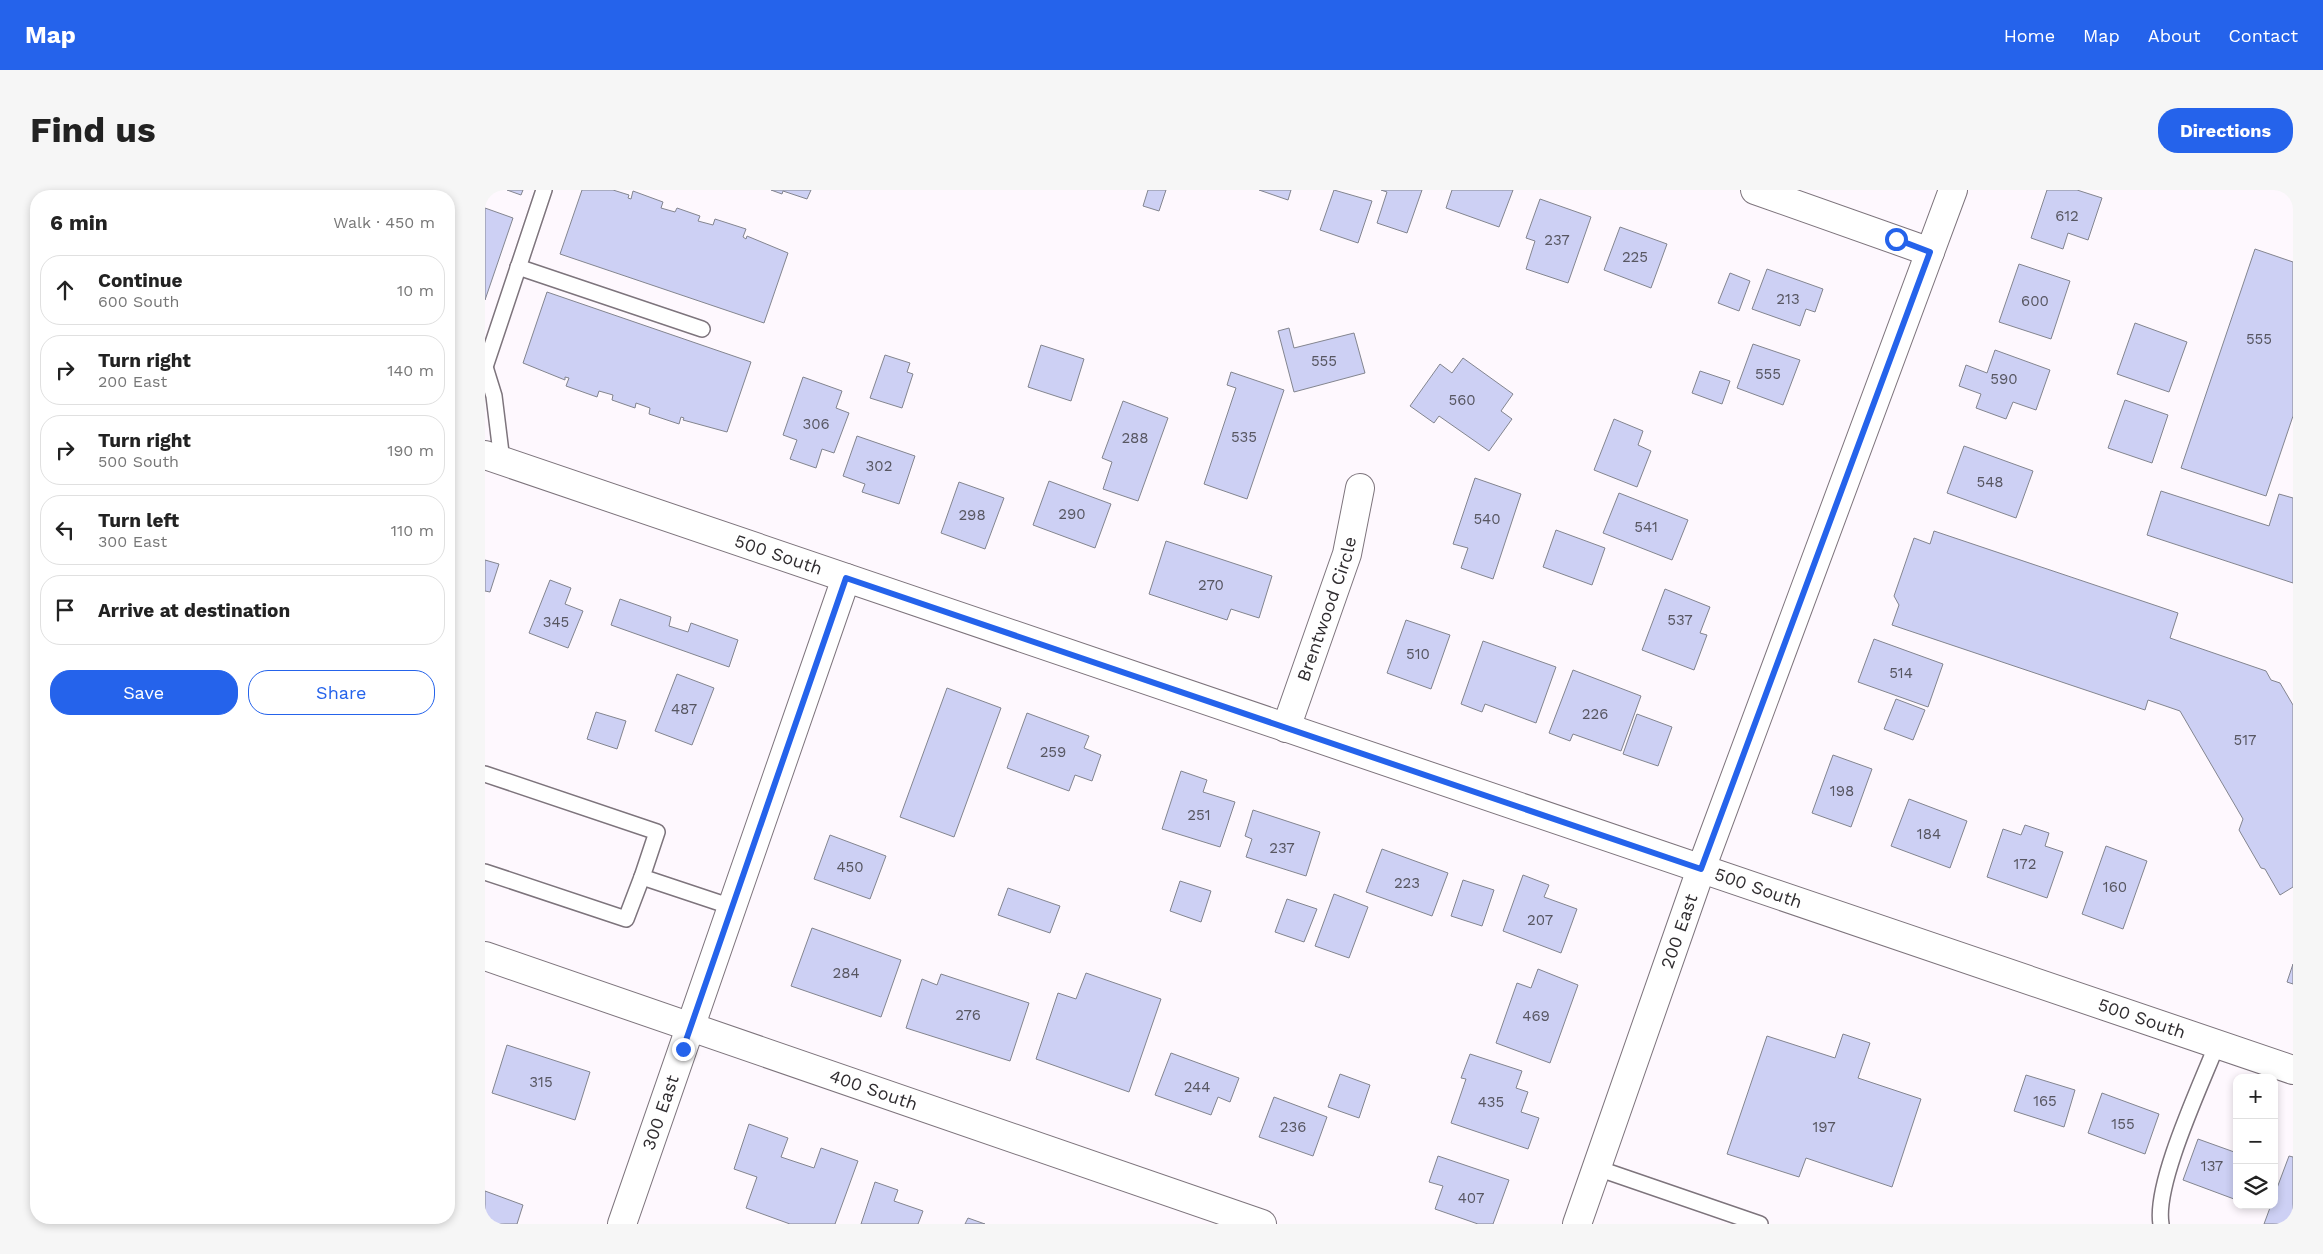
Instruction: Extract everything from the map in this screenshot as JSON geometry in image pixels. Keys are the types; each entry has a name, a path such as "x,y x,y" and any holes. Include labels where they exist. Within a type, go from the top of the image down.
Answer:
{"street":[{"path":"1755,190 1930,252"},
{"name":"200 East","path":"1577,1224 1701,869 1953,190"},
{"name":"500 South","path":"493,458 2293,1070"},
{"name":"Brentwood Circle","path":"1286,728 1347,554 1360,488"},
{"name":"300 East","path":"622,1224 846,578"},
{"name":"400 South","path":"485,956 1262,1224"}],"lane":[{"path":"493,458 494,396 485,367 544,190"},
{"path":"518,267 702,329"},
{"path":"485,774 657,832 626,919 485,872"},
{"path":"642,877 732,907"},
{"path":"2161,1224 2164,1193 2173,1154 2217,1044"},
{"path":"1597,1168 1760,1224"}],"building":[{"path":"507,190 523,190 521,195"},
{"path":"582,190 613,190 629,195 628,198 631,199 633,191 663,202 661,208 675,212 677,208 700,216 698,221 713,225 715,219 746,229 743,237 746,239 747,236 788,253 764,323 560,254"},
{"path":"771,190 811,190 807,199 783,191 782,194"},
{"path":"1148,190 1166,190 1159,211 1143,206"},
{"path":"1259,190 1291,190 1288,200"},
{"path":"1334,190 1372,201 1358,243 1320,230"},
{"path":"1381,190 1422,190 1407,233 1377,223 1387,192"},
{"path":"1452,190 1513,190 1499,227 1446,208"},
{"path":"2047,190 2077,190 2102,198 2088,240 2068,233 2063,249 2031,238"},
{"path":"1540,199 1591,217 1568,283 1526,269 1535,241 1526,238"},
{"path":"485,208 513,218 485,300"},
{"path":"1620,227 1667,244 1651,288 1604,270"},
{"path":"2255,249 2293,262 2293,416 2266,496 2181,468"},
{"path":"2019,264 2070,281 2051,339 1999,322"},
{"path":"1767,269 1823,289 1815,312 1806,309 1800,326 1752,309"},
{"path":"1730,273 1750,281 1739,311 1718,303"},
{"path":"547,292 751,362 727,432 683,420 684,418 681,417 679,424 649,414 650,408 636,403 635,408 612,400 613,395 599,391 597,397 566,386 569,378 565,377 565,380 523,363"},
{"path":"2135,323 2187,342 2169,392 2117,374"},
{"path":"1289,328 1294,348 1354,333 1365,373 1294,392 1278,331"},
{"path":"1753,344 1800,360 1783,405 1737,388"},
{"path":"1041,345 1084,359 1071,401 1028,387"},
{"path":"1995,350 2050,370 2036,410 2013,402 2006,419 1976,408 1981,394 1959,386 1966,365 1987,373"},
{"path":"885,355 910,363 907,372 913,374 902,408 870,398"},
{"path":"1463,358 1513,394 1501,411 1512,419 1489,451 1439,416 1434,423 1410,406 1440,364 1452,373"},
{"path":"1700,371 1730,381 1722,404 1692,393"},
{"path":"1231,372 1284,390 1247,499 1204,484 1236,388 1227,385"},
{"path":"803,377 842,391 836,408 849,413 834,453 822,449 816,468 790,459 797,440 783,435"},
{"path":"2125,400 2168,415 2152,463 2108,448"},
{"path":"1123,401 1168,418 1138,501 1103,489 1112,462 1102,458"},
{"path":"1614,419 1643,431 1638,445 1651,451 1637,487 1594,470"},
{"path":"857,436 915,456 899,504 862,492 865,484 843,476"},
{"path":"1964,446 2033,471 2016,518 1947,493"},
{"path":"1475,478 1521,494 1493,579 1461,568 1468,548 1453,544"},
{"path":"1049,481 1111,504 1095,548 1033,525"},
{"path":"959,482 1004,498 985,549 941,533"},
{"path":"2161,491 2269,526 2279,494 2293,498 2293,583 2147,535"},
{"path":"1619,493 1688,520 1672,560 1603,533"},
{"path":"1556,530 1605,548 1592,585 1543,567"},
{"path":"1934,531 2178,613 2170,638 2266,671 2271,680 2280,683 2293,705 2293,887 2280,895 2265,869 2261,868 2239,830 2243,819 2180,711 2148,700 2145,710 1892,625 1899,605 1894,596 1914,538 1930,544"},
{"path":"1166,541 1272,576 1259,618 1231,609 1227,620 1149,594"},
{"path":"485,560 499,564 490,592 485,591"},
{"path":"550,580 571,588 565,604 583,611 568,648 529,633"},
{"path":"1665,589 1710,607 1700,633 1707,635 1694,670 1642,650"},
{"path":"620,599 671,617 669,626 688,632 691,623 738,640 729,667 611,625"},
{"path":"1406,620 1450,635 1431,689 1387,673"},
{"path":"1874,639 1943,664 1928,707 1858,682"},
{"path":"1483,641 1556,667 1536,723 1485,704 1482,712 1461,704"},
{"path":"1573,670 1641,696 1621,751 1573,734 1570,741 1549,733"},
{"path":"677,674 714,688 692,745 655,731"},
{"path":"947,688 1001,708 954,837 900,817"},
{"path":"1896,699 1925,710 1913,740 1884,729"},
{"path":"596,712 626,721 617,749 587,739"},
{"path":"1027,713 1089,736 1084,748 1101,755 1092,781 1075,775 1069,791 1007,768"},
{"path":"1637,714 1672,727 1658,766 1623,754"},
{"path":"1833,755 1872,769 1851,827 1812,813"},
{"path":"1181,771 1207,780 1203,792 1235,802 1220,847 1162,829"},
{"path":"1909,799 1967,821 1950,868 1891,846"},
{"path":"1253,810 1320,832 1306,876 1246,857 1252,839 1245,836"},
{"path":"2025,825 2049,833 2045,846 2063,852 2047,898 1987,877 2003,829 2021,835"},
{"path":"830,835 886,856 870,899 814,879"},
{"path":"2106,846 2147,861 2123,929 2082,914"},
{"path":"1382,849 1448,873 1432,916 1366,892"},
{"path":"1523,875 1549,885 1544,897 1577,909 1561,953 1503,931"},
{"path":"1463,880 1494,890 1482,926 1451,916"},
{"path":"1180,881 1211,891 1201,922 1170,911"},
{"path":"1008,888 1060,906 1050,933 998,915"},
{"path":"1334,894 1368,907 1349,958 1315,946"},
{"path":"1287,899 1317,909 1304,942 1275,932"},
{"path":"812,928 901,960 881,1017 791,986"},
{"path":"2293,964 2293,984 2287,982"},
{"path":"1538,969 1578,985 1550,1063 1496,1043 1517,983 1531,988"},
{"path":"1086,973 1161,999 1129,1092 1036,1059 1058,993 1076,999"},
{"path":"941,974 1029,1003 1010,1061 906,1028 922,979 937,985"},
{"path":"1843,1034 1870,1043 1858,1078 1921,1099 1892,1187 1806,1158 1799,1177 1727,1154 1767,1036 1835,1058"},
{"path":"507,1045 590,1072 575,1120 492,1093"},
{"path":"1171,1053 1239,1078 1230,1102 1218,1097 1211,1115 1155,1095"},
{"path":"1470,1054 1522,1071 1516,1088 1528,1092 1521,1112 1539,1118 1528,1149 1451,1123 1466,1079 1461,1078"},
{"path":"1340,1074 1370,1085 1359,1118 1328,1107"},
{"path":"2026,1075 2075,1090 2064,1127 2014,1111"},
{"path":"2102,1093 2159,1114 2145,1154 2088,1133"},
{"path":"1274,1097 1327,1117 1313,1156 1259,1137"},
{"path":"749,1124 788,1138 781,1157 814,1168 821,1148 858,1161 835,1224 790,1224 746,1208 757,1177 734,1169"},
{"path":"2198,1139 2233,1152 2233,1199 2183,1180"},
{"path":"1438,1156 1509,1180 1493,1224 1478,1224 1435,1209 1443,1186 1429,1182"},
{"path":"2289,1156 2293,1157 2293,1224 2264,1224 2270,1209 2278,1209 2278,1185"},
{"path":"875,1182 898,1190 894,1201 923,1211 918,1224 861,1224"},
{"path":"485,1191 523,1205 517,1224 485,1224"},
{"path":"968,1218 985,1224 965,1224"}],"route":[{"path":"683,1049 846,578 1701,869 1930,252 1896,239"}]}
